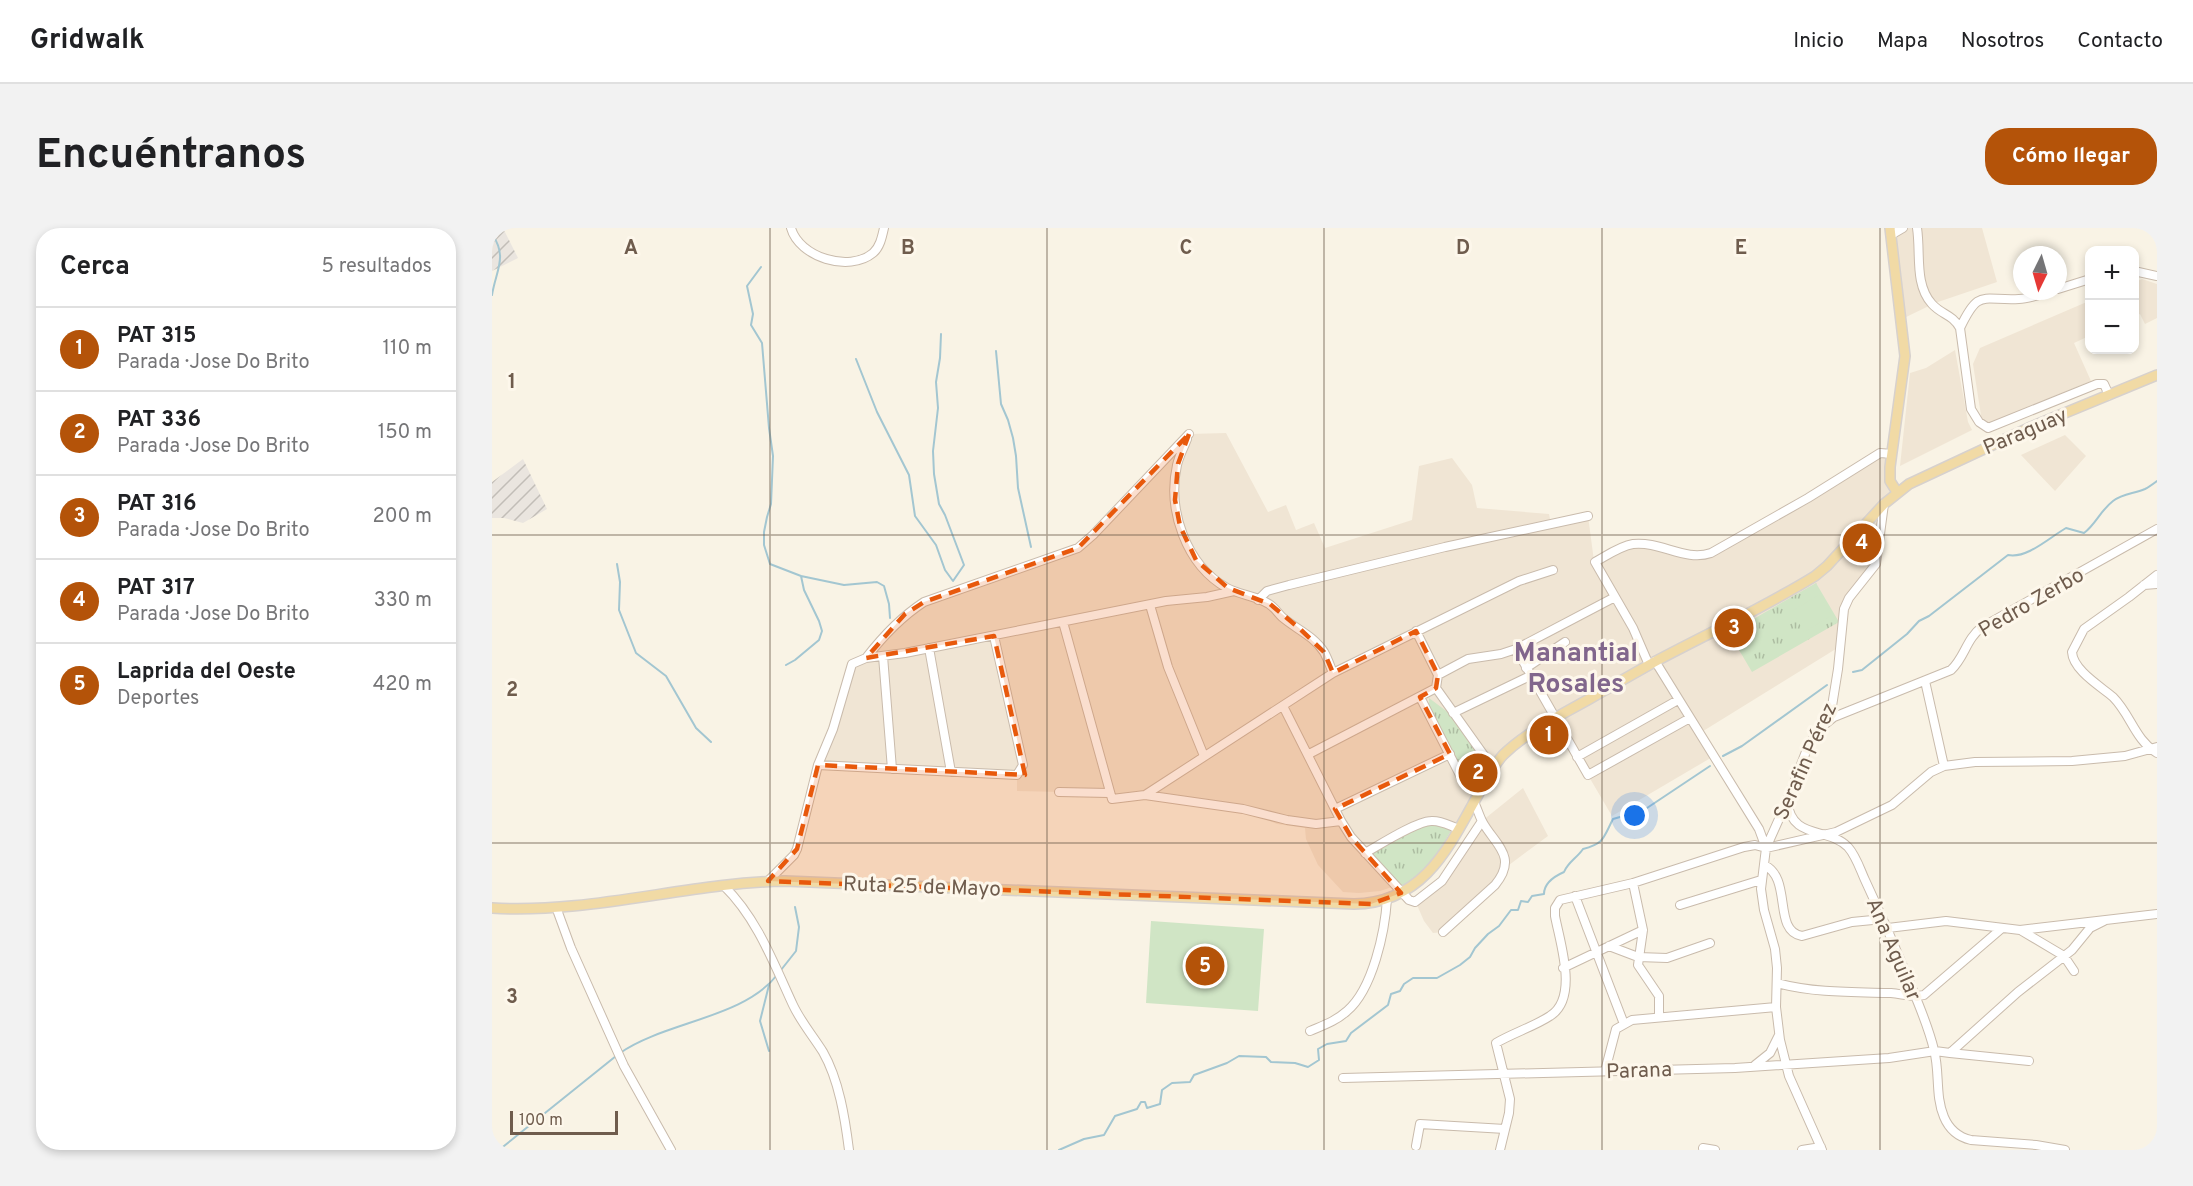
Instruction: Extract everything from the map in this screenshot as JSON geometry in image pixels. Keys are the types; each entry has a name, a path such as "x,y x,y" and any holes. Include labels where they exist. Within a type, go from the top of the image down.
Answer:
{"main road":[{"path":"1891,231 1905,356 1890,481 1897,492"},
{"name":"Paraguay","path":"1652,663 1815,576 1897,492 1926,474 2157,375"},
{"name":"Ruta 25 de Mayo","path":"492,908 556,907 768,881 1371,904 1401,893 1417,883 1434,866 1459,829 1493,768 1504,754 1554,719 1652,663"}],"street":[{"path":"791,228 793,237 808,251 835,261 858,261 873,253 880,244 884,228"},
{"path":"1891,231 1903,228"},
{"path":"1917,228 1921,286 1932,304 1952,316 1960,328 1971,409 1978,422 1988,428 2097,384 2104,384 2109,395"},
{"path":"2139,272 2157,276"},
{"path":"2067,286 2085,281"},
{"path":"1960,328 1968,310 1974,303 1992,297 2013,299"},
{"path":"866,658 883,636 905,614 924,602 1078,548 1190,434 1178,464 1175,482 1175,500 1187,546 1208,574 1234,591 1270,604 1283,618 1316,642 1324,652 1333,673"},
{"path":"1802,1150 1821,1148 1785,1065 1776,1007 1777,983 1774,949 1764,910 1761,880 1766,848 1759,829 1690,717 1652,663 1594,562 1630,544 1669,548 1691,556 1711,553 1809,498 1880,453 1892,454"},
{"name":"Serafin Pérez","path":"1766,848 1807,749 1834,698 1844,609 1849,598 1876,564 1884,504"},
{"path":"1258,600 1267,591 1289,585 1445,547 1588,516"},
{"name":"Pedro Zerbo","path":"1819,729 1834,717 1951,670 1960,660 1968,640 1982,627 2157,529"},
{"path":"1145,795 1333,673 1520,581 1553,570"},
{"path":"2155,750 2141,740 2127,714 2114,699 2076,666 2072,652 2084,628 2157,575"},
{"path":"2144,585 2157,584"},
{"path":"768,881 794,855 797,849 818,765 833,729 852,664 866,658 994,636 1150,604 1234,591"},
{"path":"1438,675 1468,659 1501,654 1516,649 1615,597"},
{"path":"1150,604 1168,667 1204,756"},
{"path":"1063,622 1112,799 1145,795 1243,809 1287,820 1316,824 1341,821"},
{"path":"1416,631 1438,675 1436,688 1493,768"},
{"path":"818,765 1017,775 1023,765 994,636"},
{"path":"1453,713 1528,672 1565,642"},
{"path":"929,648 951,772"},
{"path":"1516,649 1588,775 1690,717"},
{"path":"883,656 892,769"},
{"path":"1925,681 1944,766"},
{"path":"1309,754 1436,688"},
{"path":"1420,697 1461,777 1476,799 1482,821 1502,850 1505,868 1502,877 1495,885 1443,932"},
{"path":"1577,757 1678,700"},
{"path":"1283,706 1341,821 1365,853 1409,900 1415,902 1442,881 1482,821"},
{"path":"1500,1150 1510,1099 1497,1043 1551,1016 1563,1003 1567,976 1563,968 1555,908 1560,900 1633,883 1755,845 1766,848 1836,832 1893,805 1931,772 1944,766 1975,762 2072,761 2125,756 2155,750"},
{"path":"1335,809 1450,754"},
{"path":"1059,792 1109,793"},
{"name":"Ana Aguilar","path":"1787,801 1789,814 1801,828 1841,841 1853,853 1888,928 1935,1051 1939,1103 1945,1120 1960,1137 2001,1142"},
{"path":"1365,853 1420,824 1431,821 1442,822 1459,829"},
{"path":"1764,865 1775,872 1787,927 1794,934 1802,936 1852,922 1883,919"},
{"path":"1680,904 1761,880"},
{"path":"1633,883 1643,930 1638,965 1659,996 1659,1017"},
{"path":"724,886 736,898 774,961 794,1008 827,1060 837,1088 849,1150"},
{"path":"1575,896 1624,1024"},
{"path":"1311,1031 1333,1022 1349,1010 1361,996 1375,962 1386,918 1388,899"},
{"path":"556,907 571,948 624,1066 671,1150"},
{"path":"1888,928 1947,921 2020,930 2157,914"},
{"path":"1950,1053 2018,992 2072,950 2090,928 2104,921"},
{"path":"1777,983 1802,990 1821,992 1900,994 1914,997 1923,995 2001,929"},
{"path":"1563,968 1643,930"},
{"path":"2020,930 2064,956 2074,971"},
{"path":"1609,946 1638,957 1667,958 1710,942"},
{"path":"1605,1071 1616,1029 1632,1020 1776,1007"},
{"path":"1751,1067 1770,1053 1780,1034"},
{"name":"Parana","path":"1343,1078 1751,1067 1889,1058 1935,1051 2029,1061"},
{"path":"1416,1146 1420,1124 1505,1129"},
{"path":"2001,1142 2014,1150"},
{"path":"2001,1142 2066,1150"},
{"path":"1703,1148 1714,1150"}],"highlighted area":[{"path":"1189,434 1178,464 1175,500 1180,526 1196,560 1228,588 1270,604 1324,652 1333,673 1416,631 1438,675 1436,688 1420,697 1450,754 1335,809 1351,837 1401,893 1371,904 768,881 797,849 818,765 1025,775 994,636 866,658 905,614 924,602 1078,548"}],"shaded area":[{"path":"492,228 503,228 518,258 492,271"},
{"path":"1890,228 1982,228 1997,282 1935,303 1902,319"},
{"path":"2142,279 2157,284 2157,318 2145,324 2139,314 2139,280"},
{"path":"2085,303 2085,338 2074,343 2091,381 1987,424 1982,422 1973,364 1980,348"},
{"path":"1955,350 1968,422 1972,430 1900,466 1910,373 1926,368"},
{"path":"1226,433 1268,512 1286,505 1296,530 1314,523 1325,548 1412,520 1419,466 1452,458 1472,485 1477,508 1549,514 1551,524 1588,516 1594,561 1630,544 1701,556 1880,453 1892,454 1890,467 1897,492 1884,504 1878,557 1849,598 1839,647 1700,733 1714,756 1612,816 1555,719 1504,754 1478,795 1422,869 1395,886 1380,891 1343,892 1318,865 1306,839 1305,828 1277,824 1243,809 1145,795 1112,799 1109,793 1017,791 1017,775 818,765 852,664 866,658 924,602 1078,548 1189,434"},
{"path":"2065,435 2086,456 2055,491 2021,455"},
{"path":"523,459 547,509 523,523 504,518 492,518 492,482"},
{"path":"1523,788 1548,836 1505,868 1502,877 1443,932 1433,933 1424,921 1417,905 1442,881 1482,821"}],"green space":[{"path":"1816,583 1839,622 1752,672 1729,633"},
{"path":"1819,595 1831,616 1804,632 1792,611"},
{"path":"1429,698 1449,713 1489,766 1478,790 1464,775 1429,706"},
{"path":"1438,825 1452,829 1431,862 1402,889 1368,856 1423,826"},
{"path":"1151,921 1264,929 1258,1011 1146,1003"}],"waterway":[{"path":"492,234 497,242 500,257 492,295"},
{"path":"761,267 747,286 753,314 751,325 762,343 773,456 771,504 764,532 764,545 770,564 801,576 804,590 822,631 819,640 786,665"},
{"path":"856,359 877,412 909,475 915,516 936,545 945,570 953,581 964,565 939,504 934,474 933,451 938,408 936,382 941,334"},
{"path":"996,351 1001,404 1013,438 1018,488 1031,547"},
{"path":"1853,672 1862,670 1907,634 1919,621 1929,616 2008,555 2030,551 2066,528 2084,533 2117,498 2145,489 2157,481"},
{"path":"617,564 620,582 619,610 636,653 666,676 696,728 711,742"},
{"path":"801,576 844,585 877,582 884,586 890,618"},
{"path":"1723,756 1742,746 1827,685"},
{"path":"1059,1150 1084,1139 1104,1135 1115,1116 1137,1109 1141,1102 1145,1102 1147,1108 1160,1104 1162,1090 1172,1083 1190,1082 1194,1075 1239,1056 1266,1057 1271,1062 1295,1063 1308,1067 1319,1060 1318,1049 1327,1044 1346,1041 1351,1033 1388,1005 1391,994 1400,991 1404,984 1413,978 1437,978 1470,957 1475,948 1499,926 1511,910 1518,910 1521,901 1528,902 1532,896 1544,894 1548,883 1564,872 1583,849 1600,842 1613,819 1638,814 1710,766"},
{"path":"781,970 796,951 799,927 795,907"},
{"path":"620,1053 658,1034 745,1001 763,989 777,975"},
{"path":"769,985 760,1021 769,1051"},
{"path":"499,1150 616,1056"}],"place":[{"name":"PAT 317","path":"1862,543"},
{"name":"PAT 316","path":"1734,628"},
{"name":"PAT 315","path":"1549,735"},
{"name":"PAT 336","path":"1478,773"},
{"name":"Laprida del Oeste","path":"1205,966"}],"district":[{"name":"Manantial Rosales","path":"1576,668"}]}
